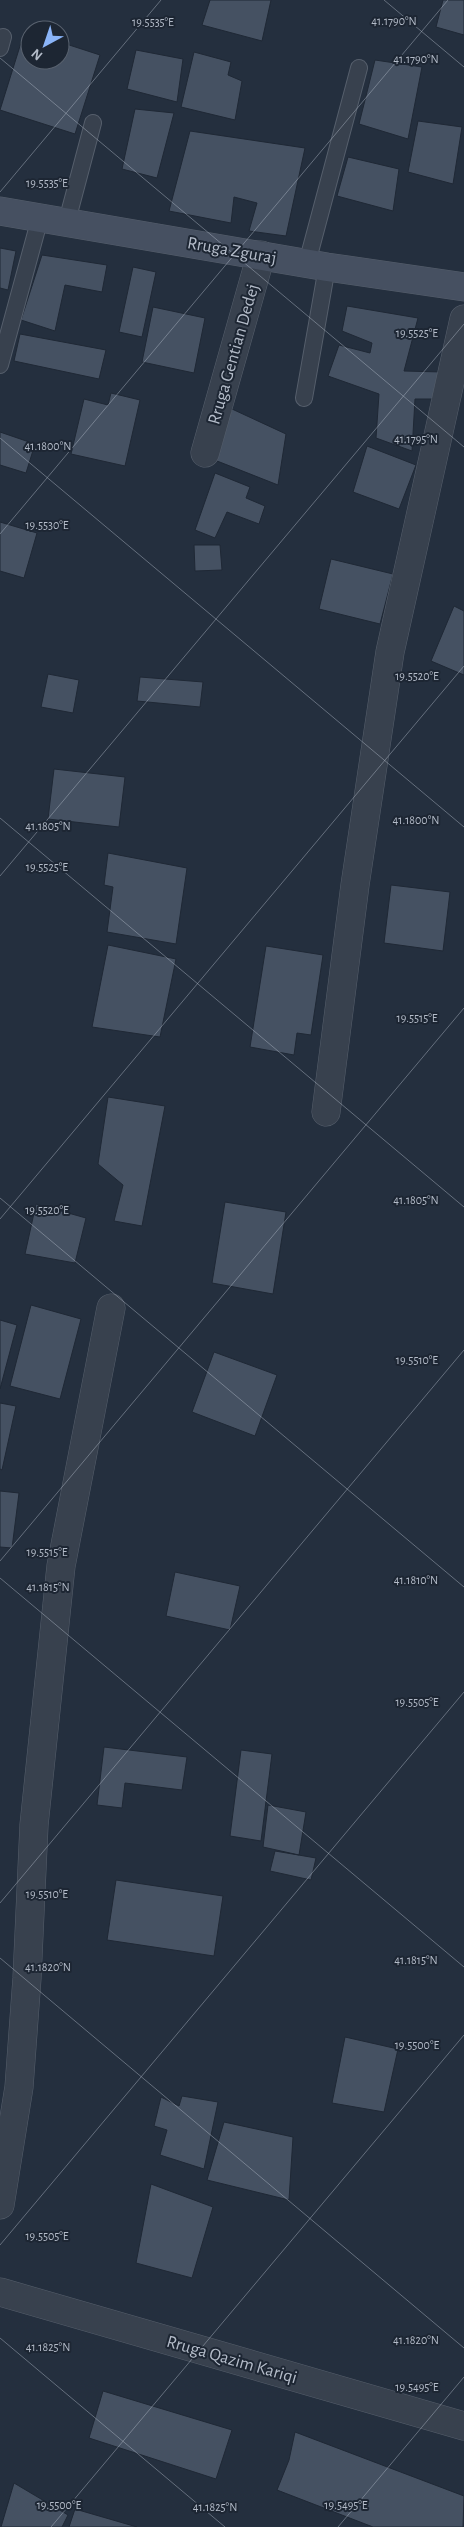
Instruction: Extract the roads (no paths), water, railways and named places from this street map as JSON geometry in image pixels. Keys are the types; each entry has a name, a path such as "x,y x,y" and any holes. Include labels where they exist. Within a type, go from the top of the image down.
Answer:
{"main road":[{"name":"Rruga Zguraj","path":"0,211 317,265 464,287"}],"street":[{"name":"Rruga Gentian Dedej","path":"205,453 261,255"},
{"path":"326,1112 355,885 390,652 464,319"},
{"path":"0,2205 19,2087 27,1978 34,1825 61,1566 112,1308"},
{"name":"Rruga Qazim Kariqi","path":"0,2292 464,2426"}],"lane":[{"path":"304,398 317,265 359,68"},
{"path":"67,221 93,123"},
{"path":"0,365 40,218"}]}
